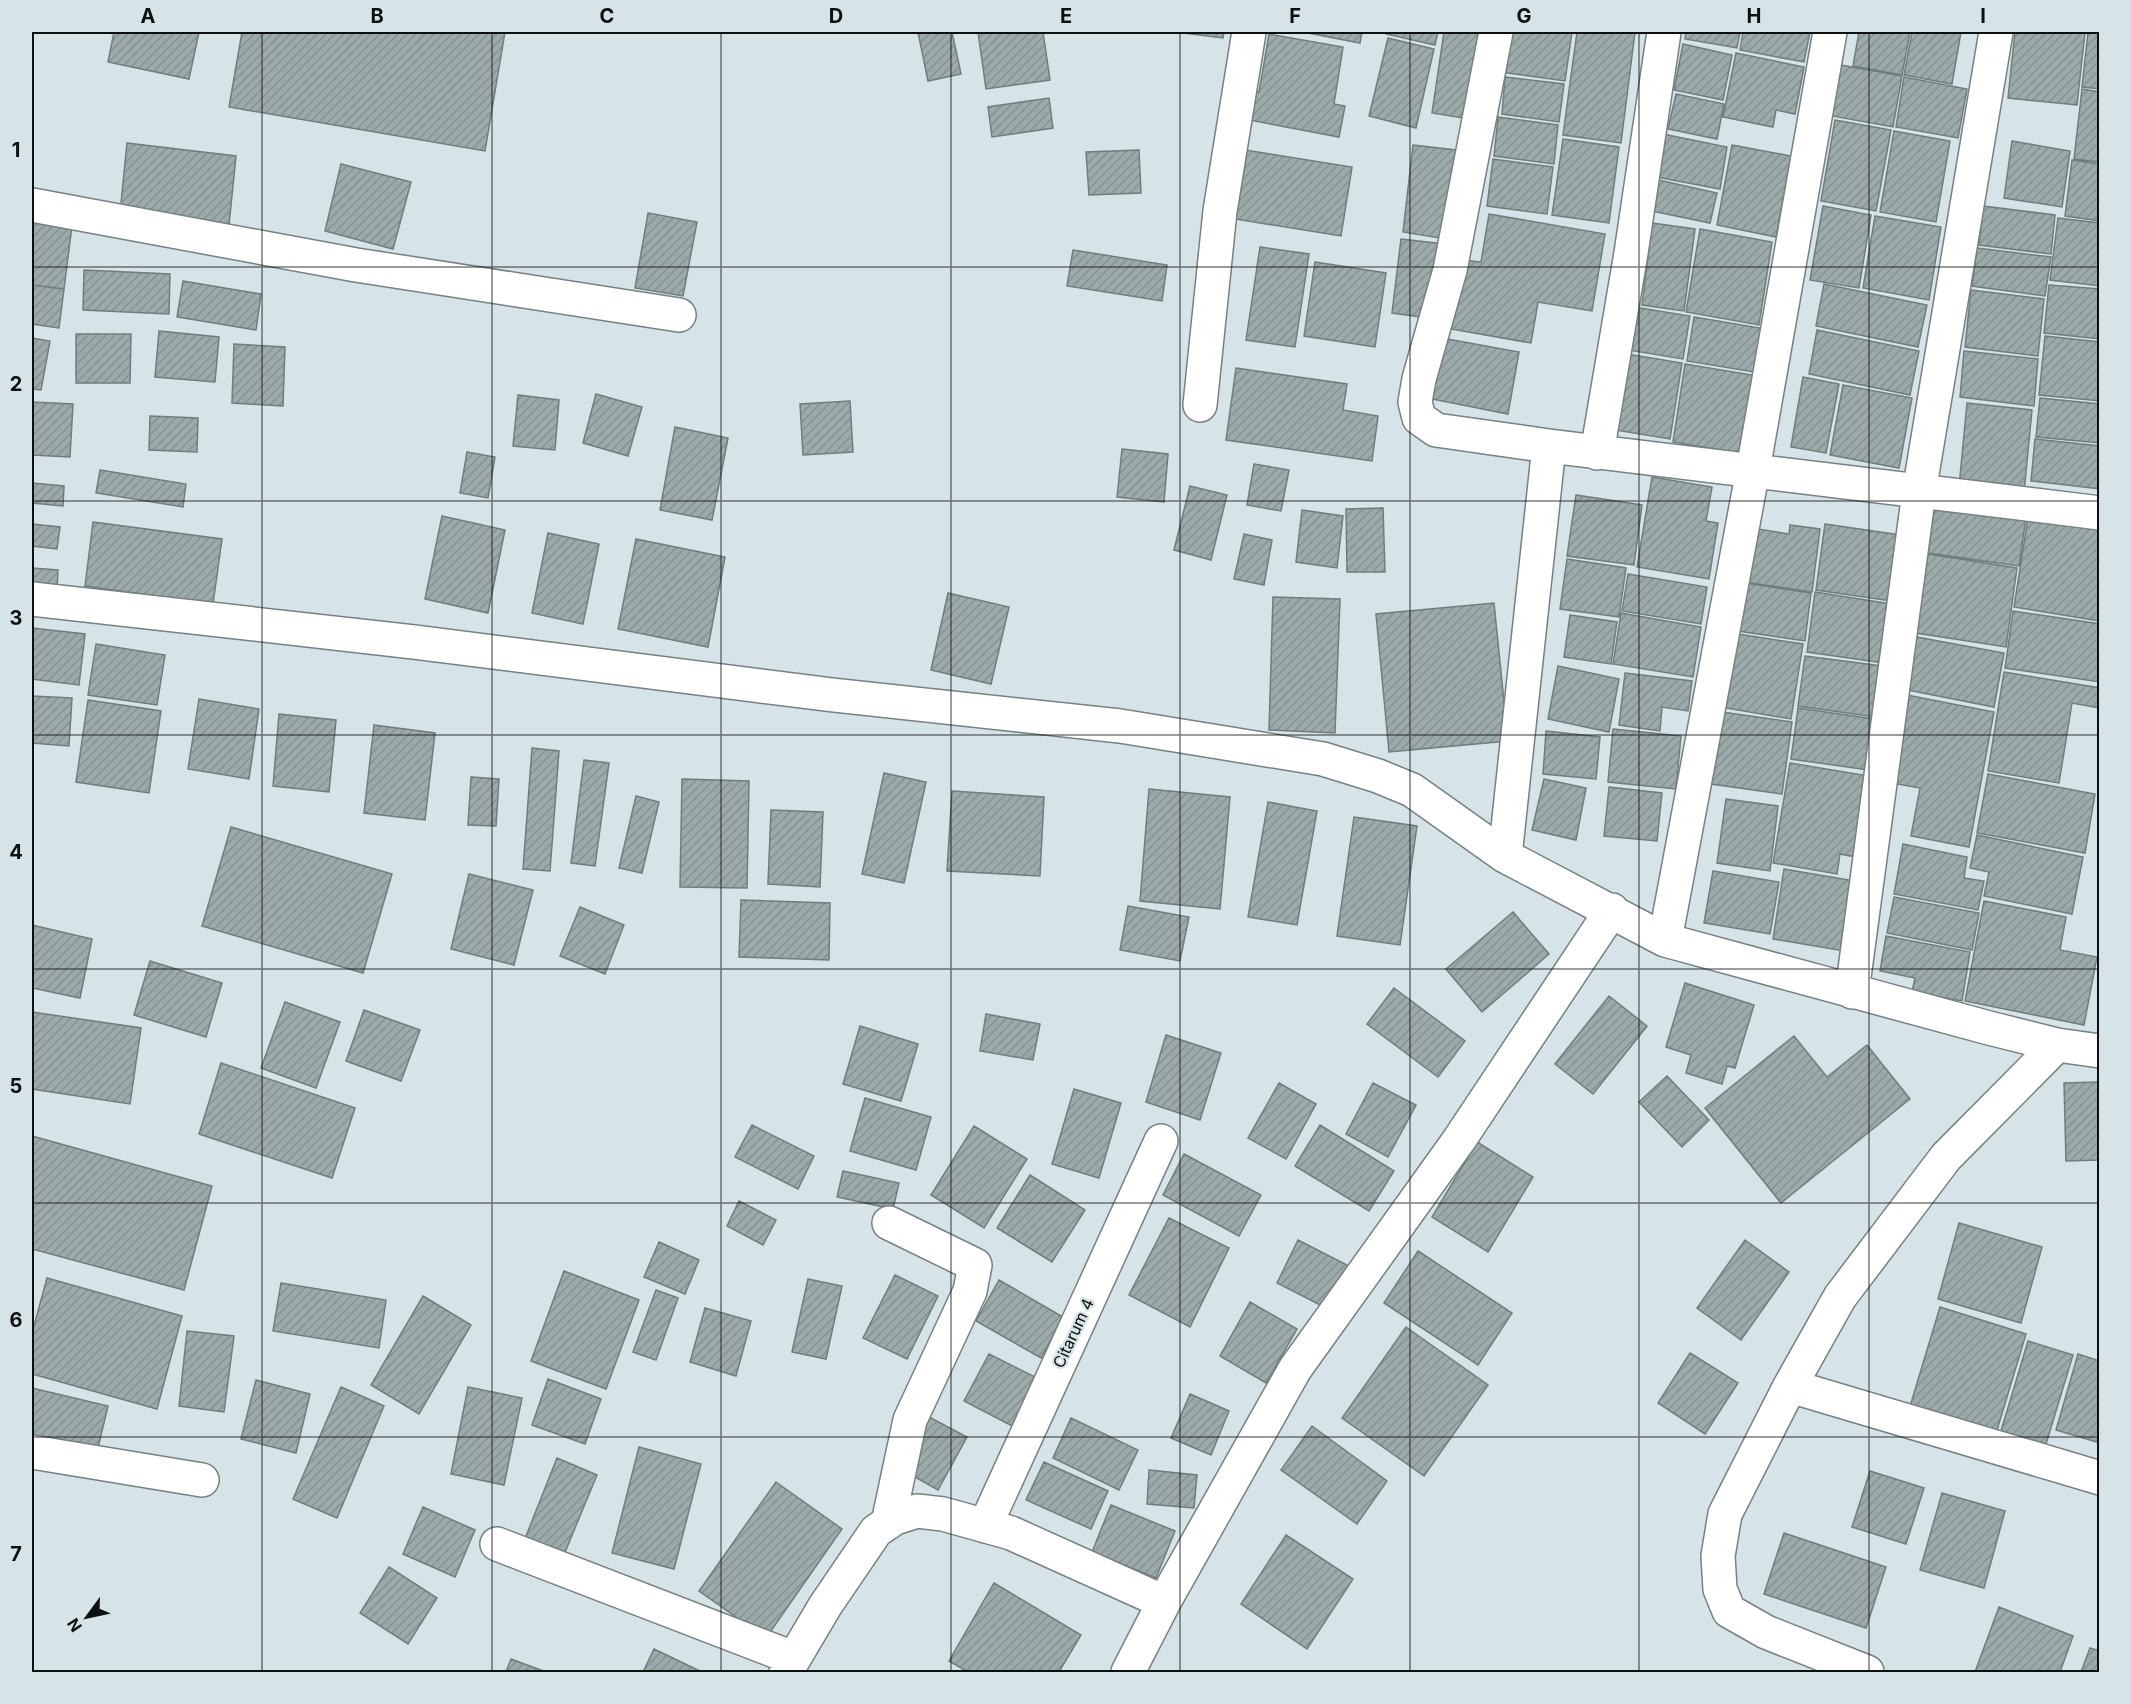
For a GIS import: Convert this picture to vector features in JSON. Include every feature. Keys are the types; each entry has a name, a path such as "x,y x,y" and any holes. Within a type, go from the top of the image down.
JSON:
{"street":[{"path":"1200,405 1220,211 1249,32"},
{"path":"1496,32 1450,270 1415,402 1419,418 1436,430 1597,453 2100,513"},
{"path":"1597,453 1631,253 1664,32"},
{"path":"1665,940 1753,470 1830,32"},
{"path":"1852,992 1919,492 1996,32"},
{"path":"32,205 356,265 679,315"},
{"path":"1505,856 1549,446"},
{"path":"32,599 414,642 821,693 1120,726 1323,759 1378,776 1412,790 1505,856 1612,910 1665,940 1852,992 2057,1045 2100,1051"},
{"path":"1128,1672 1164,1602 1295,1369 1459,1140 1612,910"},
{"path":"1867,1672 1766,1632 1729,1611 1723,1602 1718,1556 1725,1514 1790,1386 1840,1298 1946,1157 2057,1045"},
{"name":"Citarum 4","path":"985,1526 1161,1141"},
{"path":"888,1523 910,1420 970,1291 975,1265 889,1223"},
{"path":"1790,1386 2100,1478"},
{"path":"32,1452 202,1480"},
{"path":"497,1544 789,1665 876,1532 888,1523 917,1511 943,1514 1011,1533 1164,1602"}],"building":[{"path":"114,32 199,32 189,79 108,62"},
{"path":"242,32 505,32 485,151 229,107"},
{"path":"918,32 952,32 961,74 928,81"},
{"path":"978,32 1043,32 1050,80 986,89"},
{"path":"1175,32 1224,32 1223,38"},
{"path":"1303,32 1362,32 1360,43"},
{"path":"1386,32 1438,32 1435,45 1386,34"},
{"path":"1444,32 1482,32 1469,119 1432,113"},
{"path":"1507,32 1572,32 1565,81 1501,72"},
{"path":"1577,32 1635,32 1621,143 1563,135"},
{"path":"1686,32 1740,32 1737,48 1685,39"},
{"path":"1743,32 1810,32 1804,62 1740,50"},
{"path":"1859,32 1910,32 1902,75 1853,66"},
{"path":"1912,32 1961,32 1952,84 1904,75"},
{"path":"2015,32 2085,32 2077,105 2008,98"},
{"path":"2088,32 2100,32 2100,89 2082,87"},
{"path":"1269,34 1343,47 1334,104 1345,106 1339,137 1249,120 1254,91 1259,92"},
{"path":"1388,38 1434,49 1416,128 1369,116"},
{"path":"1683,44 1732,55 1723,100 1674,90"},
{"path":"1736,53 1804,67 1795,114 1776,110 1773,127 1723,117"},
{"path":"1835,64 1902,76 1893,127 1827,115"},
{"path":"1505,77 1564,84 1559,122 1502,114"},
{"path":"1904,77 1967,89 1958,138 1896,127"},
{"path":"2082,89 2100,92 2100,162 2074,159"},
{"path":"1676,94 1724,104 1717,139 1668,129"},
{"path":"1049,98 1053,128 992,137 988,107"},
{"path":"1498,117 1558,125 1554,164 1494,156"},
{"path":"1835,120 1891,130 1876,211 1821,201"},
{"path":"1894,131 1950,141 1936,222 1880,212"},
{"path":"1663,134 1727,147 1720,189 1656,177"},
{"path":"1563,139 1619,147 1609,223 1552,215"},
{"path":"2012,141 2070,151 2062,207 2004,198"},
{"path":"127,143 236,156 229,225 120,213"},
{"path":"1413,145 1456,150 1445,239 1403,232"},
{"path":"1732,145 1791,156 1776,237 1717,225"},
{"path":"1139,150 1141,193 1089,195 1086,152"},
{"path":"1245,150 1352,167 1341,236 1235,219"},
{"path":"1493,159 1553,167 1547,214 1487,206"},
{"path":"2072,160 2100,164 2100,221 2065,216"},
{"path":"341,164 411,182 393,249 325,231"},
{"path":"1654,179 1717,193 1710,223 1647,210"},
{"path":"1823,206 1871,215 1859,288 1810,280"},
{"path":"1983,206 2055,215 2051,254 1979,245"},
{"path":"32,212 73,218 64,289 32,285"},
{"path":"648,213 697,222 683,296 635,288"},
{"path":"1489,214 1605,234 1592,311 1538,302 1531,343 1451,329 1463,260 1481,262"},
{"path":"1875,216 1941,227 1929,300 1863,288"},
{"path":"2058,218 2100,223 2100,286 2050,280"},
{"path":"1652,223 1695,229 1684,311 1642,305"},
{"path":"1700,229 1772,242 1759,325 1686,312"},
{"path":"1401,239 1444,244 1435,319 1392,313"},
{"path":"1260,247 1309,254 1295,347 1246,340"},
{"path":"1977,248 2051,257 2045,296 1972,286"},
{"path":"1073,250 1167,265 1162,301 1067,286"},
{"path":"1315,262 1386,273 1375,347 1304,336"},
{"path":"84,270 170,274 169,314 83,310"},
{"path":"183,281 261,294 256,330 177,317"},
{"path":"1824,284 1927,305 1918,347 1816,326"},
{"path":"32,285 64,289 59,328 32,324"},
{"path":"2049,285 2100,289 2100,339 2044,333"},
{"path":"1971,290 2044,299 2038,356 1965,347"},
{"path":"1628,306 1690,316 1683,359 1622,349"},
{"path":"1694,317 1766,329 1760,373 1687,361"},
{"path":"1817,330 1919,351 1910,395 1809,374"},
{"path":"159,331 219,337 215,382 155,377"},
{"path":"76,334 131,334 130,383 76,383"},
{"path":"2045,336 2100,342 2100,401 2039,395"},
{"path":"32,338 50,341 41,390 32,389"},
{"path":"1442,338 1519,352 1508,414 1432,399"},
{"path":"234,344 285,347 283,406 232,403"},
{"path":"1964,351 2038,359 2034,406 1960,397"},
{"path":"1621,353 1682,363 1670,439 1609,429"},
{"path":"1685,364 1758,376 1746,454 1673,442"},
{"path":"1236,368 1347,384 1343,410 1378,416 1372,461 1226,440"},
{"path":"1803,377 1839,384 1826,453 1791,447"},
{"path":"1843,385 1912,398 1899,468 1830,455"},
{"path":"596,394 642,407 628,456 583,443"},
{"path":"518,395 559,400 555,450 513,446"},
{"path":"2040,398 2100,404 2100,443 2036,437"},
{"path":"850,401 853,452 803,455 800,404"},
{"path":"32,402 73,404 70,457 32,455"},
{"path":"1967,403 2032,410 2024,493 1959,487"},
{"path":"150,416 198,418 197,452 149,450"},
{"path":"675,427 728,438 712,520 660,510"},
{"path":"2035,439 2100,446 2100,489 2031,481"},
{"path":"1122,449 1168,454 1164,502 1117,497"},
{"path":"467,452 495,457 488,498 460,493"},
{"path":"1254,464 1289,470 1281,511 1247,505"},
{"path":"100,470 186,484 183,507 96,493"},
{"path":"1652,477 1712,487 1706,521 1718,523 1709,579 1637,567"},
{"path":"32,483 64,486 63,506 32,503"},
{"path":"1190,486 1227,495 1211,560 1174,550"},
{"path":"1576,495 1642,505 1634,565 1567,556"},
{"path":"1935,504 2026,518 2019,566 1928,553"},
{"path":"1383,508 1385,572 1347,572 1346,509"},
{"path":"1302,510 1343,516 1337,568 1296,562"},
{"path":"442,516 505,530 488,613 425,599"},
{"path":"2028,518 2100,530 2100,621 2014,607"},
{"path":"93,522 222,539 213,604 85,586"},
{"path":"32,524 60,527 57,549 32,546"},
{"path":"1825,524 1900,535 1891,601 1816,590"},
{"path":"1790,525 1820,529 1812,592 1744,582 1752,528 1789,534"},
{"path":"548,533 599,544 583,624 532,613"},
{"path":"1244,534 1272,540 1264,585 1234,579"},
{"path":"636,539 725,557 708,647 618,629"},
{"path":"1928,554 2017,568 2006,647 1916,633"},
{"path":"1567,559 1626,568 1619,617 1560,609"},
{"path":"32,568 58,570 57,591 32,588"},
{"path":"1628,574 1707,587 1701,624 1622,611"},
{"path":"1745,583 1811,593 1805,641 1738,631"},
{"path":"1815,592 1891,604 1883,663 1807,652"},
{"path":"948,593 1009,607 991,684 931,670"},
{"path":"1273,597 1340,599 1335,733 1269,730"},
{"path":"1494,603 1508,741 1389,752 1376,614"},
{"path":"2013,611 2100,624 2100,682 2005,668"},
{"path":"1621,613 1701,627 1693,677 1613,664"},
{"path":"1570,615 1617,622 1611,664 1564,657"},
{"path":"32,628 85,634 79,685 32,679"},
{"path":"1738,634 1803,644 1791,719 1726,708"},
{"path":"1906,635 2004,653 1994,707 1897,688"},
{"path":"96,644 165,655 157,705 88,695"},
{"path":"1805,656 1882,666 1875,717 1798,706"},
{"path":"1558,666 1619,679 1609,732 1548,719"},
{"path":"2004,672 2100,688 2100,708 2072,703 2059,783 1988,771"},
{"path":"1625,673 1692,681 1688,711 1662,707 1660,731 1619,725"},
{"path":"1902,694 1994,712 1969,847 1911,836 1920,788 1886,782"},
{"path":"32,696 72,698 69,746 32,743"},
{"path":"199,699 259,709 249,779 188,769"},
{"path":"88,700 161,711 149,793 76,782"},
{"path":"1798,708 1874,719 1868,770 1791,759"},
{"path":"1722,712 1792,722 1782,794 1711,784"},
{"path":"279,714 336,720 329,792 273,786"},
{"path":"374,725 435,733 425,820 364,813"},
{"path":"1613,729 1681,736 1676,789 1608,782"},
{"path":"1546,731 1600,737 1596,779 1543,774"},
{"path":"532,748 559,751 550,871 523,869"},
{"path":"584,760 609,763 595,866 571,863"},
{"path":"1790,763 1869,776 1856,857 1840,854 1837,874 1773,863"},
{"path":"884,773 926,782 904,883 862,874"},
{"path":"1988,774 2095,794 2085,853 1977,833"},
{"path":"471,777 499,779 496,826 468,825"},
{"path":"682,779 749,781 747,888 680,887"},
{"path":"1544,779 1586,788 1576,840 1532,830"},
{"path":"1609,787 1662,793 1657,841 1604,836"},
{"path":"1149,789 1230,797 1220,909 1140,901"},
{"path":"952,791 1044,797 1040,876 947,871"},
{"path":"636,796 659,802 642,873 619,868"},
{"path":"1726,799 1778,806 1770,871 1717,863"},
{"path":"1268,802 1317,811 1297,925 1248,917"},
{"path":"771,810 823,812 820,887 768,884"},
{"path":"1354,817 1417,826 1400,945 1337,936"},
{"path":"231,827 392,874 363,973 202,926"},
{"path":"1977,835 2083,857 2072,914 1984,896 1989,872 1970,868"},
{"path":"1903,844 1967,857 1964,878 1984,881 1978,910 1894,894"},
{"path":"1784,869 1855,881 1844,951 1773,939"},
{"path":"1713,871 1779,882 1770,934 1704,923"},
{"path":"469,874 533,890 514,965 451,949"},
{"path":"1894,897 1979,913 1972,950 1887,933"},
{"path":"741,900 830,903 829,960 739,957"},
{"path":"1984,901 2066,917 2060,950 2097,957 2084,1025 1965,1001"},
{"path":"1128,906 1189,917 1180,961 1120,950"},
{"path":"580,907 624,925 605,974 560,956"},
{"path":"1513,912 1549,954 1482,1012 1446,969"},
{"path":"32,925 92,939 80,998 32,988"},
{"path":"1886,936 1970,952 1962,1001 1912,992 1915,978 1880,971"},
{"path":"150,961 222,983 206,1037 134,1015"},
{"path":"1685,983 1754,1005 1735,1068 1727,1066 1722,1084 1686,1073 1691,1055 1666,1047"},
{"path":"1394,988 1465,1041 1438,1077 1367,1024"},
{"path":"1609,996 1647,1026 1593,1094 1555,1064"},
{"path":"285,1002 340,1022 316,1088 261,1068"},
{"path":"364,1010 420,1030 401,1081 346,1061"},
{"path":"32,1012 141,1028 130,1104 32,1089"},
{"path":"986,1014 1040,1024 1033,1060 980,1051"},
{"path":"860,1026 918,1044 901,1101 843,1084"},
{"path":"1166,1035 1221,1053 1200,1120 1146,1102"},
{"path":"1794,1036 1827,1077 1867,1045 1910,1099 1781,1203 1705,1108"},
{"path":"221,1063 355,1108 332,1178 199,1134"},
{"path":"1667,1076 1709,1120 1682,1147 1639,1102"},
{"path":"2100,1082 2100,1160 2066,1161 2064,1083"},
{"path":"1279,1083 1316,1104 1286,1159 1248,1138"},
{"path":"1373,1083 1416,1105 1388,1157 1346,1134"},
{"path":"1074,1089 1121,1103 1099,1178 1052,1164"},
{"path":"865,1098 931,1117 916,1170 850,1151"},
{"path":"752,1125 814,1156 798,1189 735,1157"},
{"path":"1320,1125 1394,1171 1369,1211 1295,1166"},
{"path":"974,1126 1027,1159 984,1228 931,1195"},
{"path":"32,1136 212,1186 184,1290 32,1249"},
{"path":"1477,1142 1533,1177 1488,1252 1432,1217"},
{"path":"1184,1154 1261,1195 1239,1236 1163,1195"},
{"path":"843,1171 899,1183 893,1209 837,1197"},
{"path":"1030,1175 1085,1210 1052,1262 997,1228"},
{"path":"739,1201 776,1220 763,1245 727,1226"},
{"path":"1169,1218 1229,1248 1190,1327 1129,1295"},
{"path":"1959,1223 2042,1247 2021,1323 1938,1299"},
{"path":"1298,1240 1349,1266 1328,1309 1277,1283"},
{"path":"1745,1240 1789,1272 1741,1340 1697,1308"},
{"path":"659,1242 699,1260 685,1294 644,1277"},
{"path":"1418,1251 1512,1313 1478,1365 1384,1303"},
{"path":"564,1271 639,1300 606,1389 531,1361"},
{"path":"895,1275 938,1296 907,1359 863,1338"},
{"path":"47,1278 182,1316 157,1409 32,1374 32,1333"},
{"path":"808,1279 842,1286 826,1359 792,1352"},
{"path":"999,1280 1063,1317 1041,1358 976,1321"},
{"path":"281,1283 386,1300 379,1348 273,1331"},
{"path":"656,1290 678,1298 656,1360 633,1352"},
{"path":"423,1296 471,1325 419,1414 371,1385"},
{"path":"1250,1302 1297,1329 1266,1383 1220,1356"},
{"path":"1940,1307 2026,1334 1994,1440 1908,1413"},
{"path":"705,1308 751,1321 736,1376 690,1362"},
{"path":"1406,1327 1488,1385 1424,1476 1342,1418"},
{"path":"187,1331 234,1336 224,1412 179,1406"},
{"path":"2028,1341 2073,1355 2046,1444 2001,1431"},
{"path":"1690,1353 1738,1383 1705,1434 1658,1403"},
{"path":"989,1354 1039,1379 1014,1427 964,1401"},
{"path":"2078,1354 2100,1361 2100,1443 2056,1430"},
{"path":"548,1379 601,1399 585,1444 532,1425"},
{"path":"256,1380 310,1394 296,1453 241,1439"},
{"path":"341,1387 384,1406 337,1518 293,1499"},
{"path":"468,1387 522,1398 504,1485 451,1474"},
{"path":"32,1388 108,1406 97,1452 32,1436"},
{"path":"1190,1394 1229,1411 1211,1455 1171,1438"},
{"path":"929,1417 967,1437 938,1490 901,1469"},
{"path":"1071,1418 1138,1450 1119,1490 1053,1458"},
{"path":"1312,1426 1387,1481 1357,1524 1281,1470"},
{"path":"639,1447 701,1464 674,1569 612,1553"},
{"path":"557,1458 597,1475 563,1557 524,1541"},
{"path":"1044,1462 1108,1491 1091,1529 1026,1500"},
{"path":"1149,1470 1197,1475 1194,1508 1147,1504"},
{"path":"1870,1471 1924,1488 1906,1544 1852,1527"},
{"path":"776,1482 842,1529 766,1638 699,1591"},
{"path":"1942,1493 2005,1511 1984,1588 1920,1570"},
{"path":"1111,1505 1175,1531 1156,1578 1092,1552"},
{"path":"423,1507 475,1530 455,1577 403,1554"},
{"path":"1784,1533 1886,1567 1866,1628 1764,1594"},
{"path":"1286,1535 1353,1579 1307,1649 1241,1604"},
{"path":"389,1567 437,1598 408,1644 360,1613"},
{"path":"994,1583 1081,1635 1059,1672 968,1672 949,1661"},
{"path":"1999,1607 2073,1636 2060,1672 1975,1672"},
{"path":"2090,1648 2100,1651 2100,1672 2081,1672"},
{"path":"654,1649 702,1672 643,1672"},
{"path":"511,1659 546,1672 506,1672"}]}
